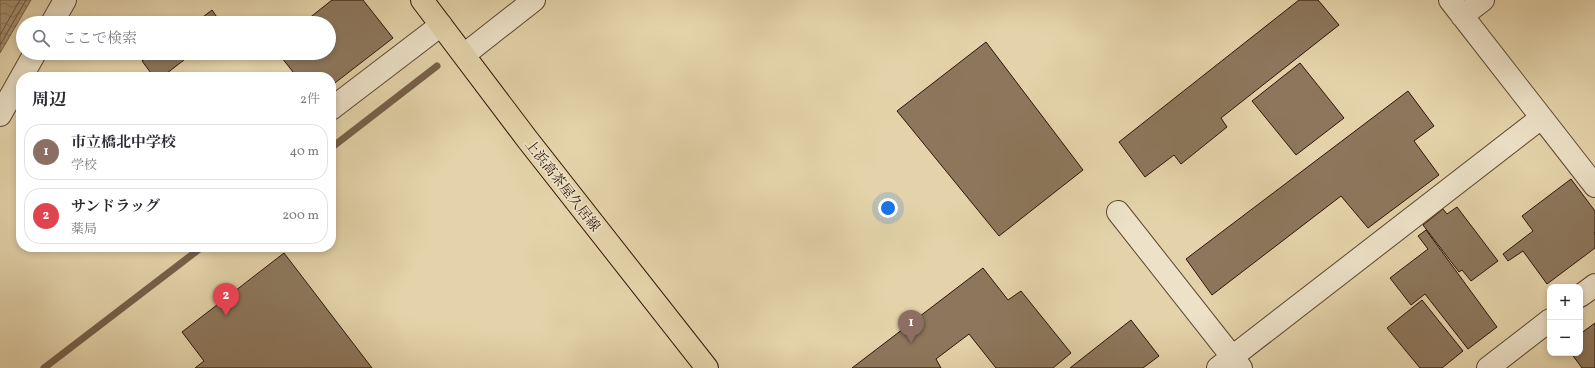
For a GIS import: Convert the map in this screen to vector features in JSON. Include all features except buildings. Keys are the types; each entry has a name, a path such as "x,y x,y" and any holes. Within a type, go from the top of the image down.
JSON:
{"main road":[{"name":"上浜高茶屋久居線","path":"422,0 527,140 706,368"}],"street":[{"path":"56,16 65,0"},
{"path":"464,55 534,0"},
{"path":"1483,0 1456,8 1595,186"},
{"path":"336,105 441,26"},
{"path":"24,72 31,60"},
{"path":"0,115 16,87"},
{"path":"1118,212 1231,364 1541,118"},
{"path":"1583,294 1595,285"},
{"path":"1488,368 1547,322"}],"water":[{"path":"0,0 31,0 22,16 16,16 16,26 0,53"}],"waterway":[{"path":"336,144 437,66"},
{"path":"44,368 195,252"}],"place":[{"name":"サンドラッグ","path":"226,316"},
{"name":"市立橋北中学校","path":"911,343"}]}
